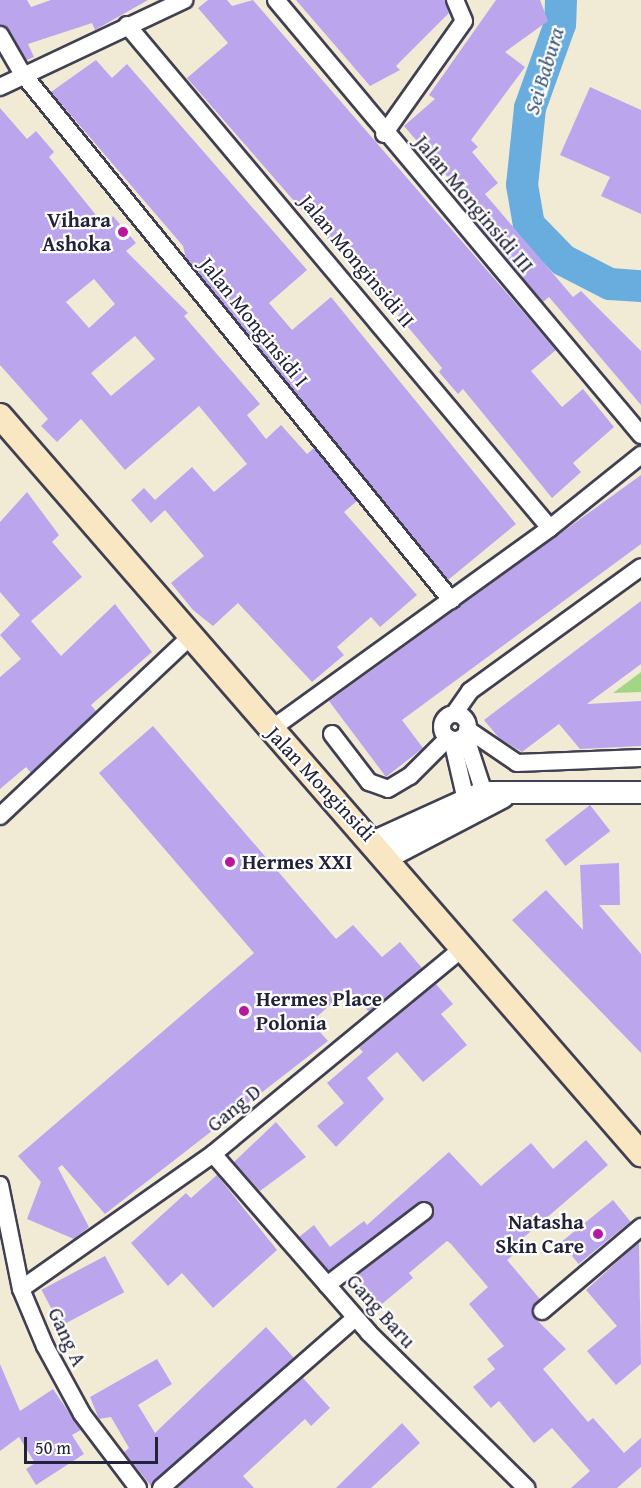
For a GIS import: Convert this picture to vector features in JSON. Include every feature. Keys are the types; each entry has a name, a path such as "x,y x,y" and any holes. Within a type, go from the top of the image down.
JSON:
{"main road":[{"name":"Jalan Monginsidi","path":"0,416 270,730 381,849 641,1154"}],"street":[{"path":"0,87 22,73 184,0"},
{"name":"Jalan Monginsidi III","path":"276,0 384,134 641,435"},
{"path":"384,134 466,16 455,0"},
{"name":"Jalan Monginsidi II","path":"127,25 550,528"},
{"name":"Jalan Monginsidi I","path":"0,35 22,73 451,600"},
{"path":"270,730 550,528 641,455"},
{"path":"641,567 470,691 454,714 442,725 510,762 641,758"},
{"path":"0,816 190,637"},
{"path":"332,734 363,776 388,789 410,776 458,735"},
{"path":"458,735 476,802"},
{"path":"381,849 476,802 510,793 641,792"},
{"name":"Gang D","path":"21,1289 213,1154 464,947"},
{"name":"Gang Baru","path":"213,1154 355,1318 526,1488"},
{"name":"Gang A","path":"0,1185 21,1289 63,1383 138,1488"},
{"path":"327,1285 424,1211"},
{"path":"542,1311 641,1227"},
{"path":"161,1488 355,1318"}],"green space":[{"path":"641,672 641,692 613,693"}],"building":[{"path":"0,0 27,0 31,7 51,0 148,0 95,30 92,23 28,44 34,57 27,60 0,25"},
{"path":"208,0 227,0 232,6 253,0 556,350 531,371 562,407 583,389 614,427 573,463 581,472 552,498 463,389 458,394 439,372 442,368 398,315 402,312 375,282 369,287 187,78 228,43 198,8"},
{"path":"296,0 445,0 449,13 396,66 400,70 370,86"},
{"path":"496,0 540,0 548,21 505,52 525,67 471,140 478,147 472,152 498,183 485,194 573,297 581,291 641,351 641,405 549,297 543,302 477,223 483,218 404,126 435,99 429,95"},
{"path":"96,60 112,78 127,64 307,270 269,303 292,330 331,297 516,524 448,580 186,258 183,246 51,92"},
{"path":"590,87 641,110 641,214 601,196 610,177 560,155"},
{"path":"0,108 27,139 36,131 54,152 49,157 100,220 107,225 113,216 136,243 126,251 188,313 184,316 260,404 247,415 266,439 281,425 307,454 314,448 357,501 344,512 417,595 380,627 371,617 337,647 344,655 312,682 238,603 213,626 193,610 171,583 204,556 165,510 151,523 131,500 144,488 155,500 192,467 214,492 247,464 199,406 125,470 81,419 57,442 41,426 48,419 0,365","holes":["94,279 115,304 89,328 66,302","135,336 155,359 111,396 91,373"]},
{"path":"641,475 641,544 402,720 423,748 386,777 329,701"},
{"path":"27,492 59,535 52,542 82,577 31,621 61,656 115,604 152,652 91,705 96,711 31,773 26,767 0,789 0,677 21,659 0,635 20,615 0,592 0,522"},
{"path":"641,601 641,664 587,704 641,701 641,746 580,749 559,724 522,752 499,738 484,720"},
{"name":"Hermes Place Polonia","path":"153,726 336,939 353,925 382,957 400,942 422,968 369,1012 348,989 311,1022 328,1041 105,1214 62,1165 58,1168 89,1227 74,1239 27,1219 41,1182 18,1156 254,953 99,773"},
{"path":"590,805 610,831 565,866 545,840"},
{"path":"619,863 620,905 599,905 641,954 641,1053 512,920 546,890 583,930 580,865"},
{"path":"436,984 453,1004 441,1014 467,1045 423,1082 397,1052 367,1078 384,1099 336,1147 317,1126 344,1103 327,1083 363,1052 359,1048"},
{"path":"276,1122 306,1157 260,1191 234,1162"},
{"path":"586,1140 608,1165 523,1238 527,1243 507,1260 540,1299 532,1308 534,1317 566,1349 543,1369 588,1422 593,1418 624,1453 641,1438 641,1467 617,1488 571,1488 590,1471 552,1428 534,1443 499,1401 491,1408 473,1387 495,1369 487,1359 504,1346 469,1304 488,1287 451,1244 447,1241 409,1273 413,1278 376,1309 351,1280 430,1219 432,1204 418,1203 329,1271 299,1237 314,1225 330,1247 364,1221 367,1225 449,1152 481,1186 531,1143 553,1169"},
{"path":"217,1175 277,1250 213,1308 182,1273 168,1286 131,1243 186,1193 191,1198"},
{"name":"Natasha Skin Care","path":"613,1200 631,1222 579,1264 561,1242"},
{"path":"639,1242 641,1364 616,1385 587,1351 617,1326 586,1290"},
{"path":"105,1256 124,1292 61,1326 41,1290"},
{"path":"266,1327 294,1358 151,1486 124,1452 129,1448 111,1417 99,1419 90,1397 157,1359 172,1384 138,1405 155,1433"},
{"path":"0,1364 20,1411 53,1389 81,1430 72,1435 84,1454 36,1485 26,1469 35,1463 19,1437 0,1451"},
{"path":"303,1378 330,1408 311,1426 305,1419 243,1476 254,1488 177,1488"},
{"path":"402,1423 420,1443 371,1488 336,1488"}],"waterway":[{"name":"Sei Babura","path":"561,0 560,24 530,108 522,185 529,225 563,260 610,284 641,286"}],"place":[{"name":"Vihara Ashoka","path":"123,232"},
{"name":"Hermes XXI","path":"230,862"},
{"name":"Hermes Place Polonia","path":"244,1011"},
{"name":"Natasha Skin Care","path":"598,1234"}]}
